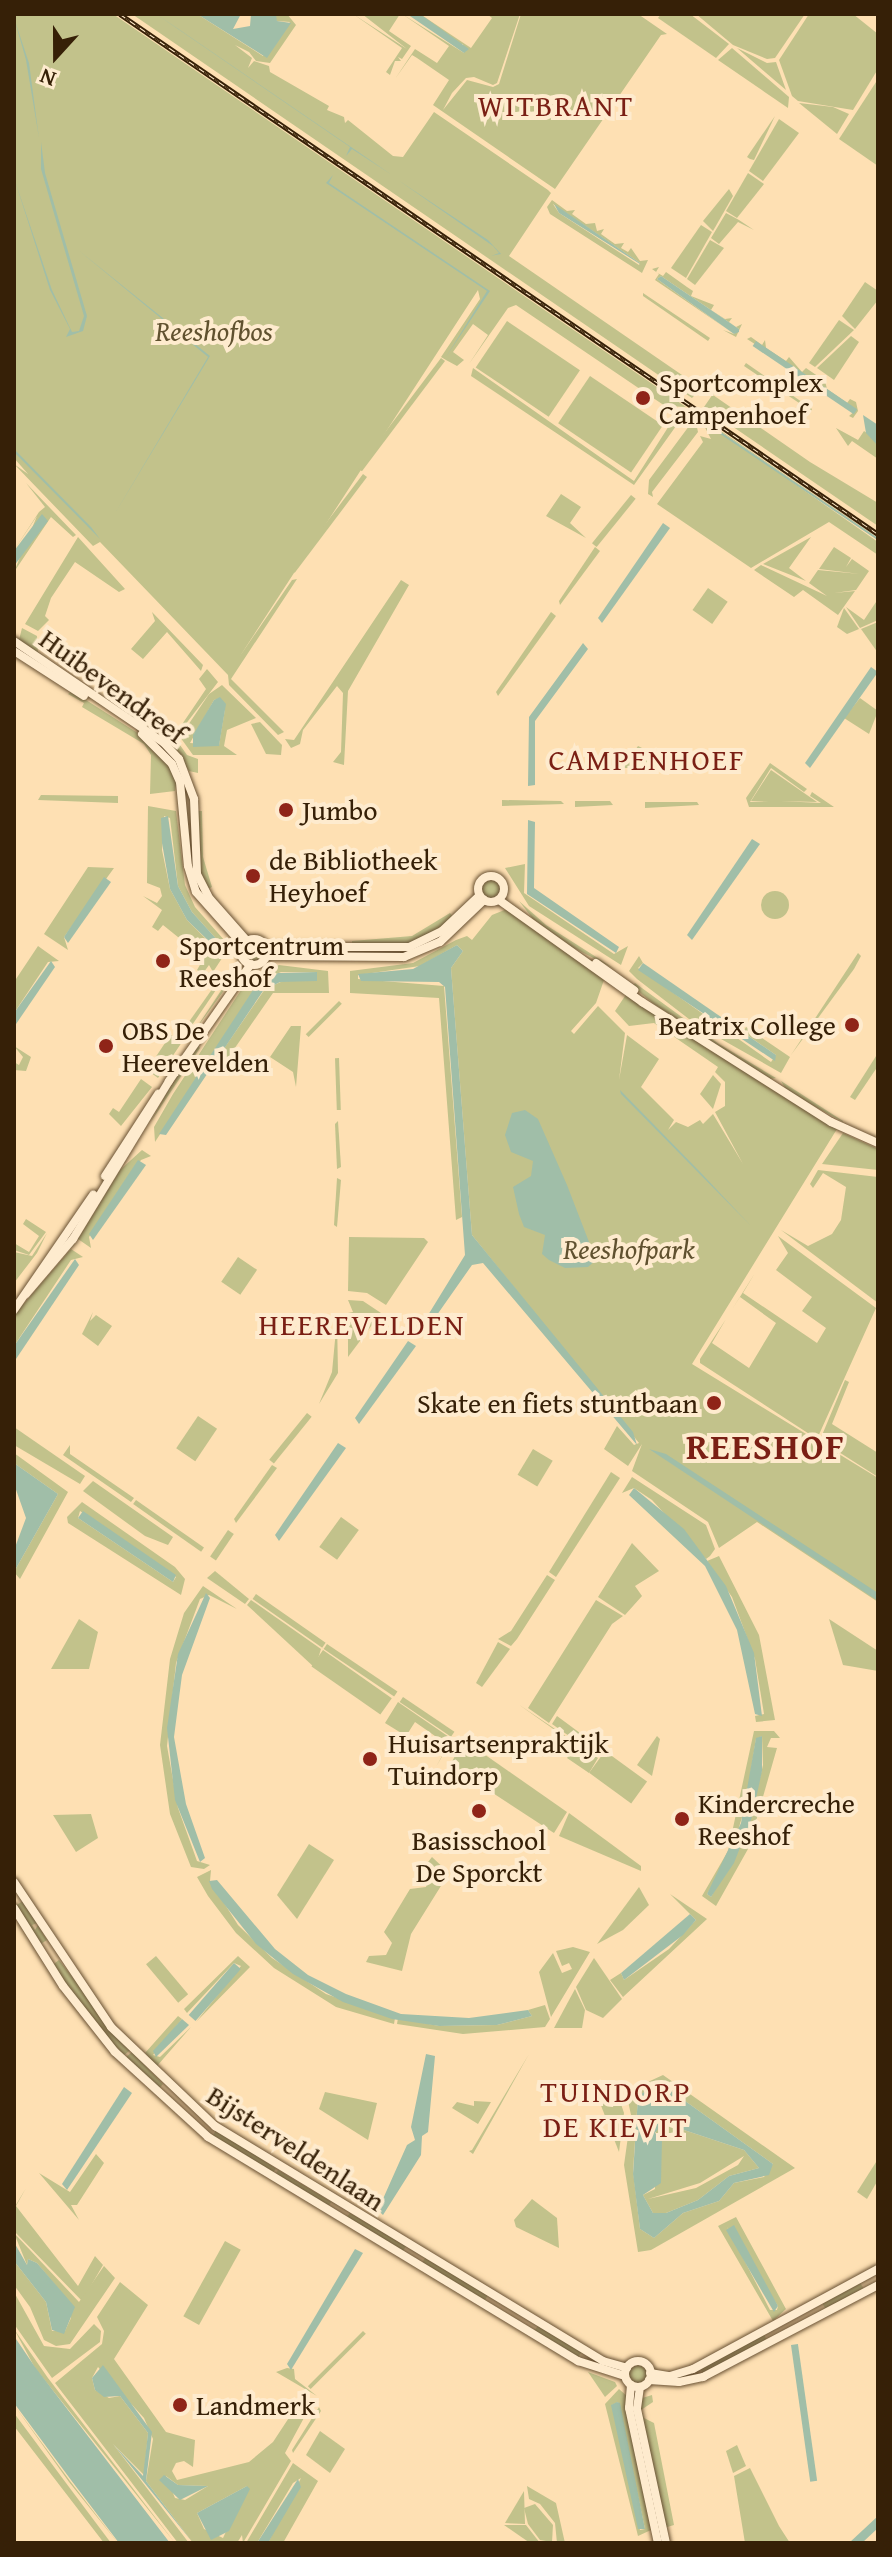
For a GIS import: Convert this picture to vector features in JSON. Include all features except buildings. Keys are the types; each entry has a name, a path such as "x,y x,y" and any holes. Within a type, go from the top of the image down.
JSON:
{"street":[{"name":"Huibevendreef","path":"14,641 164,743 179,759 194,799 197,874 210,899 245,943"},
{"name":"Huibevendreef","path":"14,651 129,724 172,764 184,799 193,884 245,943"},
{"path":"482,898 480,881 492,875 503,882 501,897"},
{"path":"14,1310 131,1130 169,1081 248,962 266,952 389,959 416,954 440,942 482,898 501,897 579,955 616,976 649,1005 824,1116 878,1143"},
{"path":"248,962 245,943 259,940 266,952"},
{"name":"Bijsterveldenlaan","path":"14,1882 111,2027 206,2119 340,2206 626,2372"},
{"name":"Bijsterveldenlaan","path":"14,1908 63,1986 115,2052 208,2137 578,2361 626,2372"},
{"path":"658,2543 629,2408 635,2386 650,2376 670,2376 693,2369 878,2269"},
{"path":"666,2543 637,2409 635,2386 626,2372 640,2362 650,2376 679,2382 703,2377 878,2285"}],"green space":[{"name":"Reeshofbos","path":"14,14 113,14 686,407 665,406 516,305 508,308 469,364 488,335 473,324 453,352 464,360 457,366 446,360 441,357 480,299 478,290 240,656 292,580 297,579 231,679 284,732 278,735 229,685 228,675 100,542 93,546 14,464 28,474 14,458"},
{"path":"132,14 197,14 263,56 290,22 277,21 272,14 287,14 296,25 270,63 256,61 249,52 235,45 252,58 248,68 254,61 269,66 270,72 329,106 327,110 344,117 345,123 348,120 393,156 403,157 434,112 548,190 551,193 509,256 698,386 704,385 692,398"},
{"path":"353,14 407,49 362,14 400,14 389,31 411,46 402,59 398,57 401,61 395,61 390,75 386,72 402,48"},
{"path":"402,14 464,53 463,44 448,38 420,14 471,48 492,18 487,14 520,14 497,83 493,85 474,77 466,78 452,93 443,110 467,80 493,87 499,84 521,14 638,14 667,34 661,35 555,189 433,105 449,80 417,58 412,55 395,79 415,49 437,63 449,46"},
{"path":"661,14 690,14 729,44 716,58 658,18"},
{"path":"696,14 805,14 775,58 767,59 733,45"},
{"path":"809,14 853,14 878,34 878,69 853,110 798,101 792,96 779,60"},
{"path":"732,48 789,97 788,108 718,60"},
{"path":"737,48 767,63 776,62 786,90"},
{"path":"878,79 878,166 839,139"},
{"path":"799,103 833,107 849,114 837,134"},
{"path":"775,116 754,160 750,159 747,157"},
{"path":"779,119 799,133 763,181 749,171"},
{"path":"748,173 764,184 737,218 726,211"},
{"path":"729,189 733,196 713,231 703,221"},
{"path":"552,200 567,211 575,210 572,214 586,224 595,223 597,231 604,229 601,234 615,244 624,243 621,248 628,252 631,248 640,261 648,260 642,273 550,214 547,207","holes":["553,204 640,263 559,213"]},
{"path":"726,213 754,230 738,222 719,244 711,238"},
{"path":"701,225 712,232 686,278 671,268"},
{"path":"710,240 724,248 695,285 687,279"},
{"path":"666,272 693,291 691,296 714,305 711,310 661,276 657,279 724,327 655,280 659,274 663,276"},
{"path":"865,282 878,291 878,300 855,329 842,316"},
{"path":"643,293 710,338 708,341 643,296"},
{"path":"839,320 854,330 815,367 809,363"},
{"path":"507,321 580,370 549,417 476,367"},
{"path":"851,336 859,342 834,380 817,368"},
{"path":"751,337 762,345 765,340 766,348 786,361 789,357 802,372 806,368 825,381 827,389 847,403 850,399 856,402 858,411 853,418 849,416 856,410 747,339"},
{"path":"441,358 445,361 362,471 358,468"},
{"path":"746,363 812,409 811,411 744,366"},
{"path":"473,368 634,481 679,410 686,412 634,485 471,376"},
{"path":"590,376 663,425 631,472 558,423"},
{"path":"715,391 713,395 810,462 878,503 878,526 704,407"},
{"path":"699,416 878,538 709,424 878,542 878,555 829,522 751,568 657,504 703,442 700,436 711,439"},
{"path":"695,418 698,432 652,492 653,497 648,494 649,480"},
{"path":"836,428 858,440 864,431 878,441 878,459 852,441 848,446"},
{"path":"363,474 367,477 295,573 291,570"},
{"path":"26,483 76,535 73,537 51,517 14,572 37,516 14,550 39,512 45,507"},
{"path":"561,494 581,507 570,523 586,538 546,516"},
{"path":"631,495 636,499 597,547 592,543"},
{"path":"78,537 125,589 119,592 75,562 51,598 45,616 49,620 38,631 25,624"},
{"path":"811,537 789,568 806,581 763,564"},
{"path":"595,547 600,551 560,605 559,601"},
{"path":"834,547 851,558 846,567 852,559 869,571 856,590 834,593 855,591 838,615 803,590 794,597 754,570 761,565 827,596 809,583 818,570 860,574 819,569"},
{"path":"401,580 409,585 348,691 344,765 333,762 341,752 343,693 337,686 303,730 300,744 291,748 285,739 294,740"},
{"path":"708,588 728,602 712,624 693,610"},
{"path":"878,599 878,620 860,628 846,607 864,620"},
{"path":"844,608 859,629 847,634 837,627"},
{"path":"152,612 203,665 201,671 167,632 143,659 131,649 155,621"},
{"path":"551,612 556,616 498,696 496,692"},
{"path":"878,622 878,653 861,629"},
{"path":"22,628 37,636 38,652 62,670 19,640"},
{"path":"207,669 218,682 175,738 187,755 198,759 198,773 189,771 170,742 206,689 199,679"},
{"path":"222,685 256,718 227,730 224,746 237,755 193,755 180,737 209,694","holes":["220,698 225,709 219,745 190,743 214,700"]},
{"path":"72,691 147,739 177,779 175,791 150,794 151,755 144,744 82,707 84,703 68,694"},
{"path":"860,698 878,711 869,734 844,718"},
{"path":"260,722 282,745 281,755 266,754 251,724"},
{"path":"638,746 660,757 660,768 623,768"},
{"path":"770,763 807,789 804,792 771,768 750,802 769,801 751,801 771,770 817,802 780,801 821,803 810,796 812,792 834,807 749,807 746,798"},
{"path":"41,795 118,796 118,803 38,800"},
{"path":"502,800 561,801 564,804 502,806"},
{"path":"575,801 610,801 613,805 575,807"},
{"path":"645,802 697,802 699,805 645,808"},
{"path":"148,806 176,811 185,885 195,907 225,941 228,949 213,972 209,965 204,972 212,973 209,978 197,970 204,958 163,925 158,931 152,927 162,910 143,896 157,903 162,896 160,888 147,883","holes":["164,816 170,818 178,886 192,912 220,943 216,949 187,920 170,889 162,850"]},
{"path":"196,811 202,811 203,857 212,887 206,890 199,875"},
{"path":"525,864 524,893 614,954 628,946 621,965 529,906 505,868"},
{"path":"88,867 114,868 64,937 68,950 44,934"},
{"path":"487,880 495,880 500,889 498,896 487,898 482,893 482,885"},
{"path":"775,891 785,895 789,905 785,915 775,919 765,915 761,905 765,895"},
{"path":"519,901 546,925 615,969 572,947 533,919"},
{"name":"Reeshofpark","path":"507,909 604,980 596,1003 571,1031 574,1034 598,1006 625,1033 619,1080 627,1035 659,1059 641,1087 674,1120 668,1130 676,1122 688,1127 700,1120 703,1124 713,1114 743,1164 715,1112 725,1106 725,1082 715,1072 718,1067 654,1023 629,1026 615,1011 627,993 837,1129 692,1364 878,1478 878,1602 757,1522 719,1548 708,1522 632,1471 642,1444 628,1466 604,1449 617,1426 634,1445 639,1443 472,1235 451,968 463,951 457,945 420,966 358,975 358,979 444,986 462,1217 456,1220 439,998 350,993 350,971 413,963 456,940 467,936 472,940 492,915"},
{"path":"450,913 454,918 444,927 410,945 352,947 352,941 412,936"},
{"path":"250,943 258,943 263,952 261,959 250,961 245,956 245,948"},
{"path":"38,946 59,961 48,962 14,1013 14,982"},
{"path":"858,953 861,956 854,969 791,1055"},
{"path":"639,956 643,963 638,968 771,1062 776,1055 743,1032 746,1027 790,1057 781,1073 698,1026 637,979 629,971"},
{"path":"279,965 328,971 329,993 273,993 221,1068 214,1063 265,989 283,981 317,981 317,972 281,972 259,982 155,1142 154,1127 243,987 254,975"},
{"path":"235,966 228,985 193,1033 226,983"},
{"path":"635,983 719,1044 776,1078 770,1079 654,1004 632,986"},
{"path":"215,985 218,987 188,1031 186,1026"},
{"path":"339,1001 342,1004 309,1037 306,1034"},
{"path":"146,1019 182,1042 158,1078 147,1070 169,1037"},
{"path":"291,1026 301,1026 296,1087 293,1072 270,1057"},
{"path":"197,1045 200,1048 150,1123 171,1085"},
{"path":"14,1046 31,1057 26,1071 14,1070 14,1062 19,1065 23,1057"},
{"path":"878,1053 878,1066 855,1100 850,1097"},
{"path":"335,1058 339,1058 341,1110 337,1110"},
{"path":"713,1075 721,1084 713,1109 700,1094"},
{"path":"141,1079 152,1087 121,1126 109,1114 113,1108 119,1112"},
{"path":"781,1081 843,1121 843,1122 787,1091"},
{"path":"338,1121 341,1167 337,1169 335,1124"},
{"path":"843,1133 878,1149 878,1170 822,1164"},
{"path":"142,1150 151,1156 141,1160 89,1237 91,1248 78,1239 120,1170"},
{"path":"818,1170 878,1177 878,1303 781,1230 808,1246 832,1234 841,1220 846,1187 823,1173 813,1188 810,1184"},
{"path":"337,1178 341,1180 337,1227 334,1225"},
{"path":"26,1219 46,1232 29,1255 14,1250 14,1243 29,1252 39,1236 23,1224"},
{"path":"47,1233 37,1253 14,1283 14,1252 32,1256"},
{"path":"778,1236 876,1308 817,1439 700,1363 726,1319 712,1343 749,1368 776,1323 740,1297 731,1311 755,1273 743,1293 817,1343 826,1328 802,1311 812,1297 776,1270 788,1253"},
{"path":"349,1237 424,1238 428,1242 386,1305 367,1293 348,1291"},
{"path":"71,1249 83,1257 71,1260 14,1346 14,1315"},
{"path":"238,1257 257,1270 240,1295 221,1282"},
{"path":"348,1300 363,1301 381,1313 348,1357 348,1313 353,1312"},
{"path":"93,1312 90,1321 96,1315 112,1326 98,1346 82,1334"},
{"path":"337,1319 338,1373 319,1404 332,1372"},
{"path":"845,1380 849,1382 832,1424 878,1453 878,1477 820,1440"},
{"path":"307,1413 312,1417 274,1463 269,1460"},
{"path":"198,1416 217,1429 195,1461 176,1448"},
{"path":"14,1427 85,1476 80,1484 14,1445"},
{"path":"70,1445 70,1454 134,1498 131,1502 63,1455"},
{"path":"533,1449 553,1461 537,1487 518,1475"},
{"path":"14,1453 68,1492 20,1579 14,1572 58,1494 14,1463"},
{"path":"272,1465 277,1468 236,1523 234,1519"},
{"path":"611,1472 620,1478 556,1577 549,1572"},
{"path":"632,1477 706,1525 715,1549 710,1556 706,1559 652,1500 634,1488 622,1493"},
{"path":"93,1481 173,1537 168,1545 145,1536 83,1491"},
{"path":"136,1500 204,1548 201,1552 133,1504"},
{"path":"82,1502 175,1567 185,1579 181,1595 68,1523 67,1517","holes":["80,1511 176,1577 173,1582 78,1518"]},
{"path":"341,1517 359,1530 337,1560 319,1547"},
{"path":"228,1530 234,1534 216,1560 210,1557"},
{"path":"632,1543 659,1571 635,1586 642,1596 625,1615 598,1597"},
{"path":"719,1556 759,1635 775,1720 756,1722 755,1716 764,1714 755,1659 732,1597 707,1561"},
{"path":"215,1571 249,1599 245,1604 207,1578"},
{"path":"547,1575 555,1580 517,1639 511,1646 498,1639 511,1631"},
{"path":"203,1586 237,1609 209,1595 200,1599 176,1663 167,1746 178,1808 197,1861 210,1865 204,1869 191,1867 170,1814 160,1745 170,1659 184,1613"},
{"path":"256,1594 326,1643 322,1648 253,1599"},
{"path":"251,1600 321,1649 315,1668 247,1605"},
{"path":"596,1600 623,1616 612,1624 549,1723 528,1708"},
{"path":"79,1619 98,1632 89,1669 51,1669"},
{"path":"829,1619 878,1651 878,1671 843,1665"},
{"path":"498,1642 510,1649 482,1687 476,1683"},
{"path":"327,1644 397,1692 394,1697 324,1649"},
{"path":"323,1650 392,1698 380,1715 312,1666"},
{"path":"403,1697 454,1732 451,1737 400,1702"},
{"path":"398,1702 449,1737 451,1741 436,1767 443,1754 432,1741 435,1736 415,1722 406,1736 385,1723"},
{"path":"518,1704 598,1758 589,1773 567,1758 576,1745"},
{"path":"557,1716 603,1750 599,1757 552,1724"},
{"path":"754,1731 774,1731 780,1738 771,1738 767,1747 777,1748 748,1849 716,1906 702,1896 728,1851","holes":["762,1736 763,1765 747,1832 711,1897 707,1894 732,1851 745,1807 756,1739"]},
{"path":"657,1736 660,1739 652,1776 637,1765"},
{"path":"464,1740 567,1812 554,1833 450,1765"},
{"path":"605,1751 647,1782 631,1803 589,1773"},
{"path":"569,1813 641,1866 641,1871 559,1836"},
{"path":"91,1814 98,1838 76,1852 53,1815"},
{"path":"309,1844 334,1860 297,1919 277,1895"},
{"path":"432,1857 449,1873 411,1934 402,1971 366,1962 369,1956 386,1955 392,1943 384,1932 410,1889 426,1887 429,1876 424,1867"},
{"path":"211,1870 210,1881 238,1925 272,1958 326,1994 395,2018 394,2024 336,2007 274,1968 236,1933 208,1896 197,1877"},
{"path":"639,1887 649,1905 623,1930 597,1944"},
{"path":"670,1894 707,1919 623,1997 610,1980 621,1973 624,1980 669,1949 696,1920"},
{"path":"23,1901 37,1923 32,1925 35,1930 38,1925 47,1940 39,1945 15,1906"},
{"path":"573,1947 590,1952 551,2017 539,1972 553,1953 562,1973 572,1969 569,1963 562,1966 556,1951"},
{"path":"156,1956 188,1994 178,2003 146,1964"},
{"path":"238,1956 250,1967 196,2022 241,1966 234,1963 187,2013 184,2009"},
{"path":"594,1958 622,1999 603,2018 586,2010 576,1987"},
{"path":"59,1960 130,2051 123,2056 52,1966"},
{"path":"575,1989 585,2010 582,2028 554,2028"},
{"path":"545,2005 550,2019 545,2027 463,2034 397,2024 398,2018 439,2026 497,2025 532,2016 528,2010"},
{"path":"178,2016 182,2019 153,2055 160,2057 191,2027 157,2066 145,2053"},
{"path":"132,2052 163,2084 157,2091 124,2059"},
{"path":"529,2054 473,2154 469,2151"},
{"path":"663,2075 795,2168 651,2250 638,2252 624,2165 631,2115 626,2092","holes":["651,2088 667,2088 773,2164 764,2177 734,2183 719,2201 683,2213 654,2238 640,2229 633,2171 638,2096"]},
{"path":"325,2092 377,2103 368,2140 319,2109"},
{"path":"618,2095 624,2113 619,2152 600,2103"},
{"path":"474,2101 491,2102 478,2124 452,2108 457,2102 474,2106"},
{"path":"663,2123 744,2150 759,2168 729,2176 698,2200 666,2213 653,2213 643,2195 655,2189 656,2128","holes":["744,2156 738,2165 696,2188 648,2199 700,2183"]},
{"path":"217,2129 276,2169 270,2177 211,2137"},
{"path":"96,2154 104,2163 77,2205 71,2205 79,2220 39,2173 70,2192"},
{"path":"878,2159 878,2180 867,2199 857,2192"},
{"path":"278,2170 331,2202 326,2211 273,2179"},
{"path":"26,2188 16,2206 78,2286 95,2256 103,2265 82,2301 14,2231 14,2208"},
{"path":"532,2199 557,2218 559,2248 516,2227 514,2220"},
{"path":"350,2213 406,2246 401,2255 344,2220"},
{"path":"736,2217 786,2309 773,2321 718,2226","holes":["727,2227 778,2306 777,2310 770,2310"]},
{"path":"14,2233 79,2302 104,2266 115,2278 70,2344 56,2346 44,2340 30,2307 14,2285 14,2261 46,2302 52,2331 65,2331 71,2318 66,2298 37,2263 28,2259 27,2265"},
{"path":"225,2241 241,2250 199,2325 183,2316"},
{"path":"425,2258 488,2294 484,2302 420,2266"},
{"path":"859,2281 864,2289 827,2311 823,2304"},
{"path":"120,2282 148,2305 114,2359 166,2432 195,2440 193,2467 184,2461 176,2463 172,2471 177,2480 249,2462 273,2442 300,2401 312,2403 285,2453 291,2461 243,2543 242,2535 237,2543 193,2543 146,2481 153,2439 144,2418 98,2367 92,2378 95,2390 109,2398 120,2396 148,2433 144,2475 113,2444 189,2543 178,2543 55,2383 102,2344 104,2331 97,2317","holes":["166,2476 178,2485 208,2486 185,2500 175,2498","247,2486 223,2538 204,2529 197,2513"]},
{"path":"14,2292 44,2346 70,2349 94,2324 101,2331 100,2342 52,2378 14,2324"},
{"path":"538,2326 582,2351 577,2359 534,2331"},
{"path":"14,2329 48,2378 175,2543 35,2368"},
{"path":"363,2331 366,2334 311,2389 308,2386"},
{"path":"763,2333 768,2342 705,2377 700,2368"},
{"path":"638,2365 647,2374 638,2383 629,2374"},
{"path":"294,2369 295,2379 317,2396 276,2372"},
{"path":"588,2372 615,2382 617,2386 605,2397"},
{"path":"619,2389 628,2397 651,2530 638,2536 605,2404","holes":["618,2402 645,2529 640,2530 612,2405"]},
{"path":"652,2395 653,2402 641,2410 639,2399"},
{"path":"14,2405 70,2481 118,2543 69,2482"},
{"path":"319,2407 321,2411 293,2453 292,2450"},
{"path":"641,2411 644,2418 654,2423 674,2525 664,2528"},
{"path":"14,2413 111,2543 104,2543 14,2426"},
{"path":"320,2431 345,2449 330,2473 306,2455"},
{"path":"737,2445 746,2466 733,2473 726,2451"},
{"path":"293,2463 318,2481 283,2543 268,2543 301,2478 293,2483 257,2543 246,2543"},
{"path":"750,2468 790,2543 745,2543 734,2476"},
{"path":"527,2486 556,2503 565,2543 557,2543 555,2523 540,2504 529,2499"},
{"path":"524,2491 525,2524 505,2523"},
{"path":"535,2504 553,2525 552,2542 540,2540 528,2524 524,2508"},
{"path":"504,2525 526,2525 540,2543 530,2543"}],"shaded area":[{"path":"156,14 392,175 352,149 346,156 350,147"},
{"path":"197,14 241,14 233,29 250,26 251,14 276,15 277,21 291,23 267,58"},
{"path":"407,14 420,14 469,49 464,53"},
{"path":"14,18 29,63 39,138 26,60"},
{"path":"41,142 45,173 87,316 83,331 66,337 70,329 50,290 14,178 52,290 72,332 79,331 84,316 41,169"},
{"path":"333,175 329,183 490,291 446,357 487,291 326,183"},
{"path":"398,180 488,240 501,254 491,256 499,253 493,246"},
{"path":"554,204 640,263 640,264 559,213"},
{"path":"77,249 210,356 114,515 208,357"},
{"path":"661,276 739,329 739,332 734,334 657,279"},
{"path":"756,341 857,409 854,414 753,346"},
{"path":"863,415 878,425 878,446 866,433"},
{"path":"708,426 878,538 877,540"},
{"path":"14,449 91,527 100,539 14,452"},
{"path":"42,514 48,521 14,566 14,551"},
{"path":"663,523 670,528 602,623 598,618"},
{"path":"583,643 588,649 535,721 535,785 528,786 529,717"},
{"path":"871,667 878,672 810,768 805,763"},
{"path":"220,697 226,704 219,746 193,747 193,735 214,700"},
{"path":"168,816 178,886 192,912 220,943 217,949 187,920 170,889 161,818"},
{"path":"528,820 535,822 534,888 619,947 616,953 527,894"},
{"path":"752,839 760,844 692,940 687,935"},
{"path":"104,877 111,882 68,943 64,937"},
{"path":"457,945 463,951 451,968 472,1235 633,1432 637,1445 483,1263 472,1265 432,1322 425,1320 465,1255 445,987 439,982 361,981 358,974 413,969"},
{"path":"51,961 55,967 14,1027 14,1013"},
{"path":"643,963 776,1055 775,1061 638,970"},
{"path":"317,972 317,981 280,982 263,991 166,1135 159,1134 255,987 278,973"},
{"path":"620,1090 702,1174 750,1225 621,1094"},
{"path":"525,1110 538,1119 567,1185 596,1260 588,1267 565,1268 549,1260 542,1254 545,1235 524,1227 513,1187 531,1176 533,1161 511,1152 505,1135 512,1113"},
{"path":"138,1160 146,1165 93,1240 89,1234"},
{"path":"75,1259 79,1265 14,1362 14,1346"},
{"path":"408,1341 416,1346 359,1424 355,1418"},
{"path":"338,1443 346,1448 279,1541 275,1535"},
{"path":"649,1449 666,1454 878,1593 878,1601"},
{"path":"14,1463 58,1494 14,1572 14,1550 26,1518 14,1484"},
{"path":"634,1488 684,1529 726,1586 754,1653 762,1716 755,1714 737,1630 705,1566 629,1495"},
{"path":"83,1511 176,1575 173,1582 78,1518"},
{"path":"206,1593 210,1598 182,1675 174,1737 186,1804 205,1858 200,1862 175,1800 167,1728 178,1654"},
{"path":"762,1736 762,1771 752,1817 734,1863 711,1897 707,1894 741,1823 756,1738"},
{"path":"217,1880 275,1949 308,1975 346,1994 401,2014 469,2018 528,2010 532,2016 497,2025 439,2026 392,2019 343,2002 293,1974 256,1944 212,1889 209,1881"},
{"path":"690,1914 696,1920 683,1935 624,1980 621,1973"},
{"path":"234,1963 241,1969 196,2021 189,2015"},
{"path":"182,2019 189,2025 156,2057 153,2051"},
{"path":"426,2054 435,2056 428,2132 422,2136 421,2155 383,2215 378,2210 407,2145 415,2140 411,2127"},
{"path":"124,2087 132,2093 67,2190 62,2184"},
{"path":"650,2088 667,2088 773,2164 769,2175 734,2183 719,2201 683,2213 654,2238 640,2229 633,2174 638,2096","holes":["663,2123 744,2150 759,2168 729,2176 698,2200 666,2213 653,2213 643,2195 661,2183 662,2139 655,2133"]},
{"path":"734,2225 778,2306 774,2312 726,2230"},
{"path":"14,2242 27,2265 28,2259 37,2263 75,2307 64,2334 52,2330 46,2302 14,2261"},
{"path":"355,2249 363,2253 291,2370 287,2364"},
{"path":"14,2336 170,2543 119,2543 71,2480 14,2403"},
{"path":"798,2344 817,2481 810,2482 791,2345"},
{"path":"103,2365 152,2432 146,2481 193,2543 113,2444 143,2476 148,2433 120,2396 104,2397 95,2390 92,2378"},
{"path":"620,2403 645,2529 638,2529 611,2405"},
{"path":"164,2475 178,2485 208,2486 180,2500 159,2480"},
{"path":"298,2479 301,2487 268,2543 257,2543"},
{"path":"247,2486 250,2489 229,2531 211,2540 197,2513"},
{"path":"878,2516 878,2528 862,2543 849,2543"}],"railway":[{"path":"120,14 878,534"}],"place":[{"name":"Sportcomplex Campenhoef","path":"643,398"},
{"name":"Jumbo","path":"286,810"},
{"name":"de Bibliotheek Heyhoef","path":"253,876"},
{"name":"Sportcentrum Reeshof","path":"163,961"},
{"name":"Beatrix College","path":"852,1025"},
{"name":"OBS De Heerevelden","path":"106,1046"},
{"name":"Skate en fiets stuntbaan","path":"714,1403"},
{"name":"Huisartsenpraktijk Tuindorp","path":"370,1759"},
{"name":"Basisschool De Sporckt","path":"479,1811"},
{"name":"Kindercreche Reeshof","path":"682,1819"},
{"name":"Landmerk","path":"180,2405"}],"district":[{"name":"WITBRANT","path":"556,105"},
{"name":"CAMPENHOEF","path":"647,759"},
{"name":"HEEREVELDEN","path":"362,1324"},
{"name":"REESHOF","path":"766,1446"},
{"name":"TUINDORP DE KIEVIT","path":"616,2108"}]}
